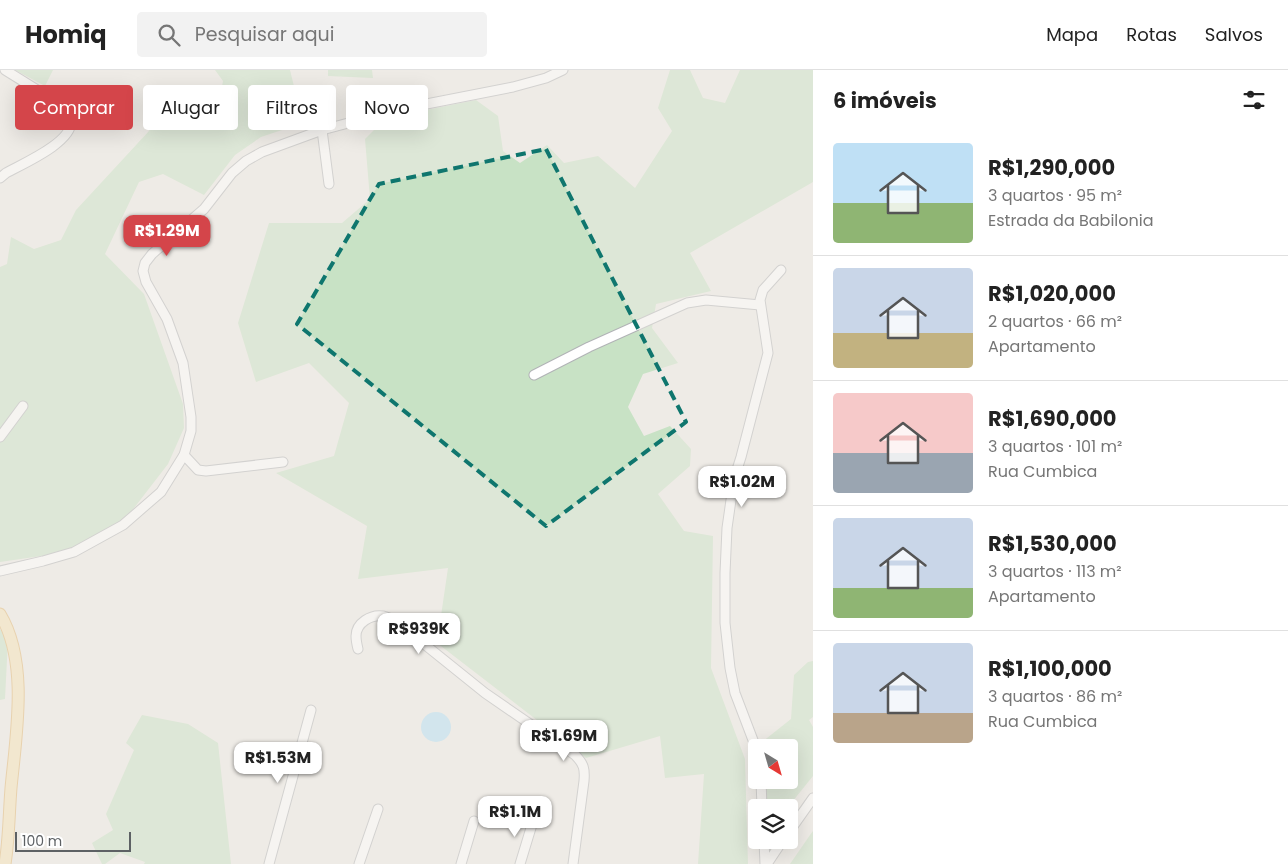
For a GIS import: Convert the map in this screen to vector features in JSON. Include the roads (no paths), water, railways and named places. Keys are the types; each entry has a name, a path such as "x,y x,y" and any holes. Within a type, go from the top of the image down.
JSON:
{"main road":[{"path":"0,614 5,622 14,652 17,687 16,727 5,864"}],"street":[{"path":"0,178 61,140 68,132 72,121 63,106 5,70"},
{"path":"336,126 401,109 512,87 546,78 563,70"},
{"path":"0,571 74,552 123,525 161,492 184,455 191,431 191,418 183,364 166,318 146,282 143,271 145,263 152,254 204,209 232,173 246,161 262,152 322,130 329,184"},
{"path":"753,739 735,693 730,668 725,622 727,528 734,479 744,448 768,353 760,300 763,290 781,270"},
{"path":"534,375 589,347 687,303 706,300 760,305"},
{"path":"0,437 23,406"},
{"path":"184,455 198,470 206,471 283,462"},
{"path":"358,648 357,628 363,621 373,616 384,616 398,622 485,693 575,755 583,763 585,770 584,781 573,864"},
{"path":"269,864 311,710"},
{"path":"798,819 813,798"},
{"path":"359,864 378,809"},
{"path":"520,864 534,818"},
{"path":"461,864 474,821"},
{"path":"765,849 766,864"},
{"path":"766,864 777,849"}],"water":[{"path":"436,712 446,717 451,727 446,737 436,742 426,737 421,727 426,717"}]}
